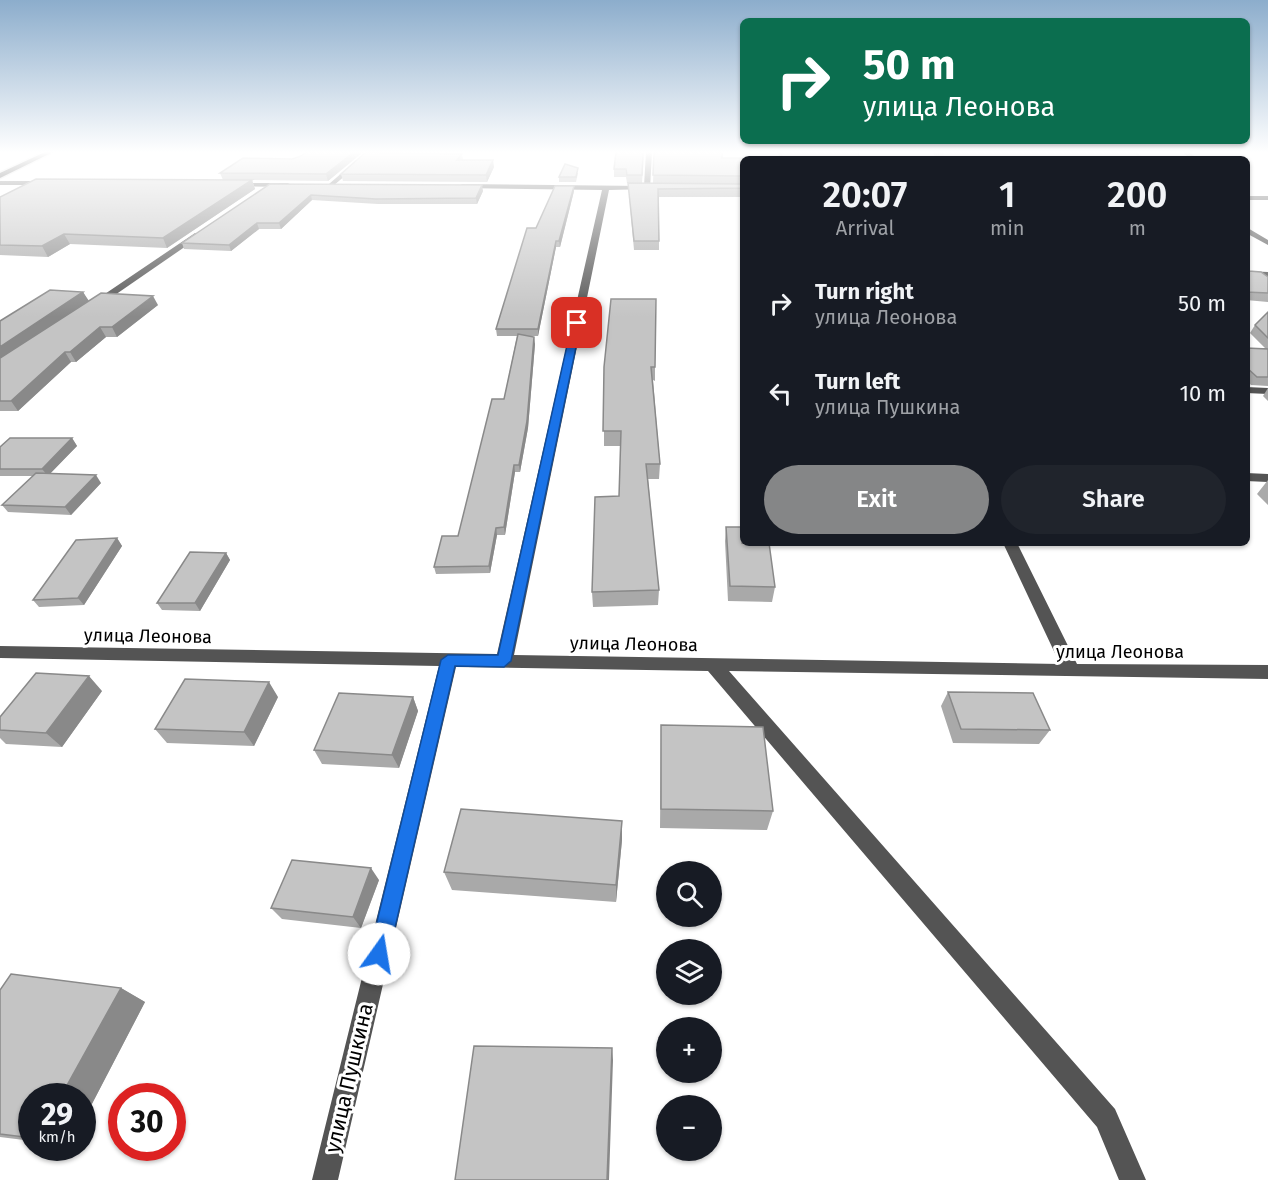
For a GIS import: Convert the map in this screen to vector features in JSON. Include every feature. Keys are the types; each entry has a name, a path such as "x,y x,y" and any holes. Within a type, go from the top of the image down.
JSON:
{"street":[{"path":"504,661 602,207"},
{"path":"87,310 203,231"},
{"path":"1250,232 1268,243"},
{"path":"1250,274 1268,275"},
{"path":"1250,390 1268,391"},
{"path":"1250,477 1268,478"},
{"path":"1011,546 1072,671"},
{"name":"улица Леонова","path":"0,652 1072,671 1268,672"},
{"name":"улица Пушкина","path":"325,1180 448,660"},
{"path":"713,665 1106,1118 1133,1180"}],"building":[{"path":"0,207 210,207 163,238 64,234 42,246 0,245"},
{"path":"236,207 297,207 279,223 257,223 229,245 182,243"},
{"path":"545,207 568,207 559,241 556,241 538,329 496,329 527,228 536,228"},
{"path":"630,207 658,207 659,241 634,241"},
{"path":"1250,271 1261,272 1268,277 1268,293 1250,292"},
{"path":"50,290 83,292 0,347 0,321"},
{"path":"101,293 153,296 112,327 100,327 70,352 65,352 11,401 0,401 0,358"},
{"path":"611,299 656,299 655,367 651,367 660,464 646,464 659,590 592,592 595,497 619,496 621,431 603,431 604,367"},
{"path":"1268,312 1268,338 1255,325"},
{"path":"518,334 534,337 527,421 519,465 514,465 504,527 496,528 489,566 434,567 442,536 458,536 492,399 504,399"},
{"path":"1250,348 1268,349 1268,377 1257,377 1250,371"},
{"path":"10,438 72,438 42,469 0,469 0,447"},
{"path":"36,473 96,475 65,507 2,505"},
{"path":"726,527 740,527 740,546 769,546 775,587 730,586"},
{"path":"117,538 78,598 33,600 76,540"},
{"path":"190,552 226,553 195,603 157,603"},
{"path":"36,673 89,676 46,733 0,730 0,717"},
{"path":"185,679 269,682 244,732 155,729"},
{"path":"948,692 1033,693 1050,730 961,729"},
{"path":"339,693 413,697 392,755 314,750"},
{"path":"661,725 763,727 773,811 661,809"},
{"path":"461,809 622,821 616,885 444,872"},
{"path":"292,860 371,868 353,917 271,908"},
{"path":"11,974 121,988 68,1083 18,1083 18,1136 0,1134 0,990"},
{"path":"474,1046 612,1048 607,1180 455,1180"}],"route":[{"path":"379,954 448,660 504,661 577,323"}]}
